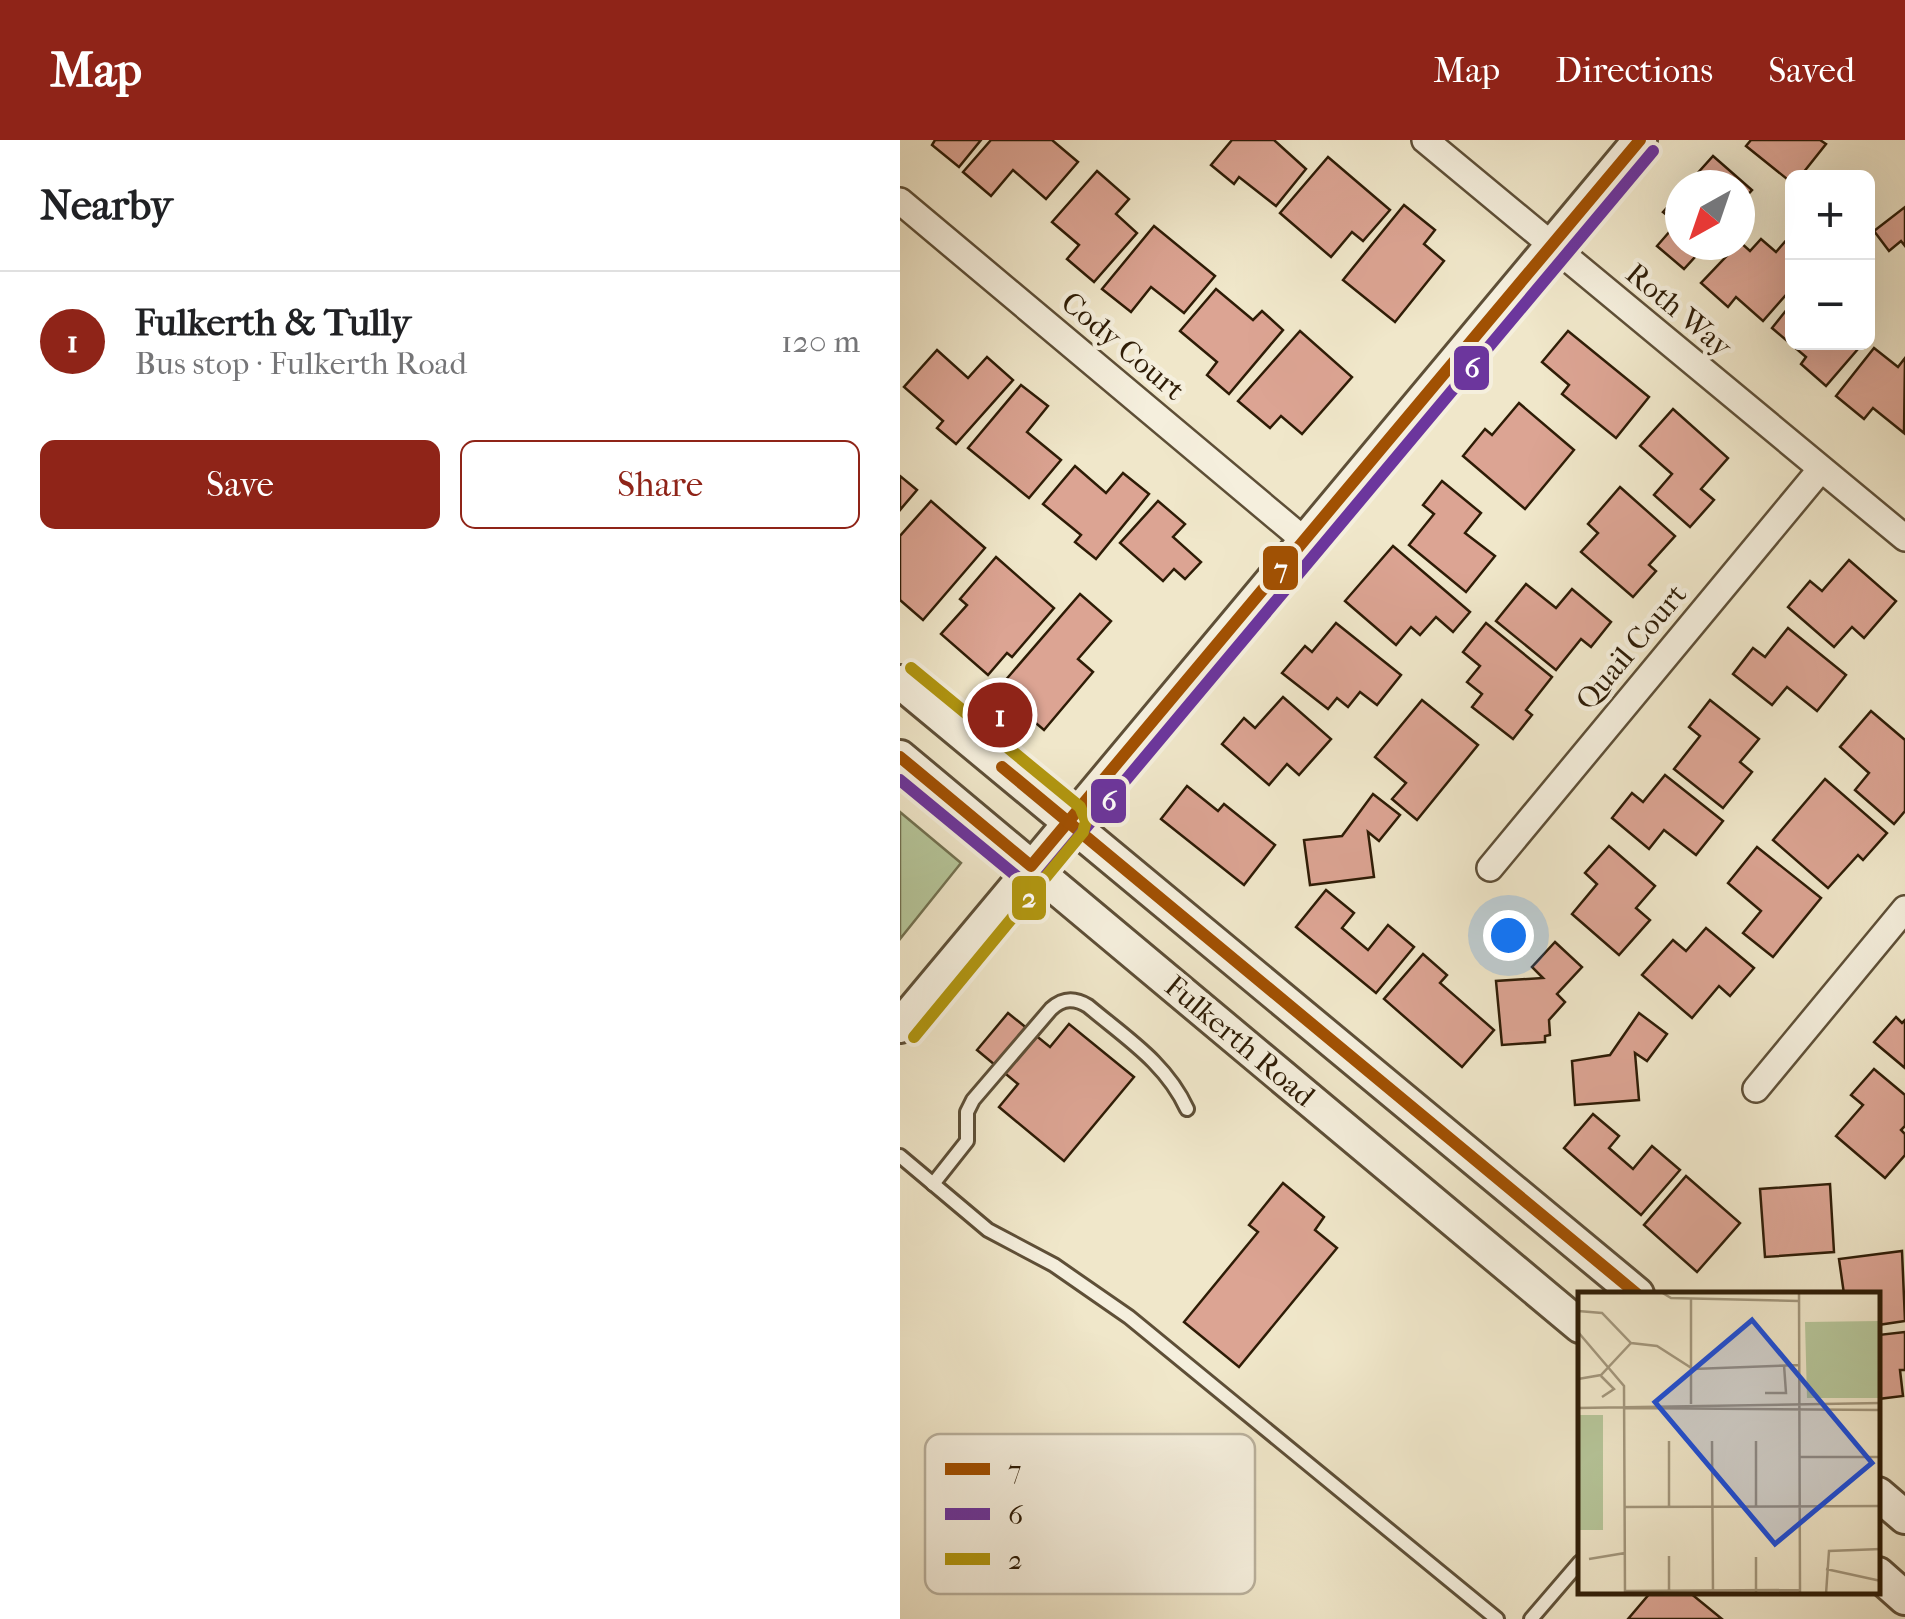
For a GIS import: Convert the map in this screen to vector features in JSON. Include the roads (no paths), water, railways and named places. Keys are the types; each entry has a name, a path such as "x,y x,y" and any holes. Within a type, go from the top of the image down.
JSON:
{"street":[{"name":"Roth Way","path":"1425,140 1905,538"},
{"path":"900,1026 1640,140"},
{"name":"Cody Court","path":"900,200 1304,540"},
{"name":"Quail Court","path":"1490,868 1821,469"},
{"name":"Fulkerth Road","path":"900,682 1635,1292"},
{"name":"Fulkerth Road","path":"900,757 1578,1324"},
{"path":"1756,1090 1905,909"},
{"path":"1880,1496 1905,1517"},
{"path":"1880,1576 1905,1598"}],"lane":[{"path":"933,1184 967,1141 968,1112 973,1100 1050,1008 1062,1001 1075,1000 1088,1006 1162,1067 1186,1109"},
{"path":"900,1156 988,1230 1060,1269 1130,1317 1496,1619"},
{"path":"1532,1619 1578,1564"}],"place":[{"name":"Fulkerth & Tully","path":"1000,715"}]}
